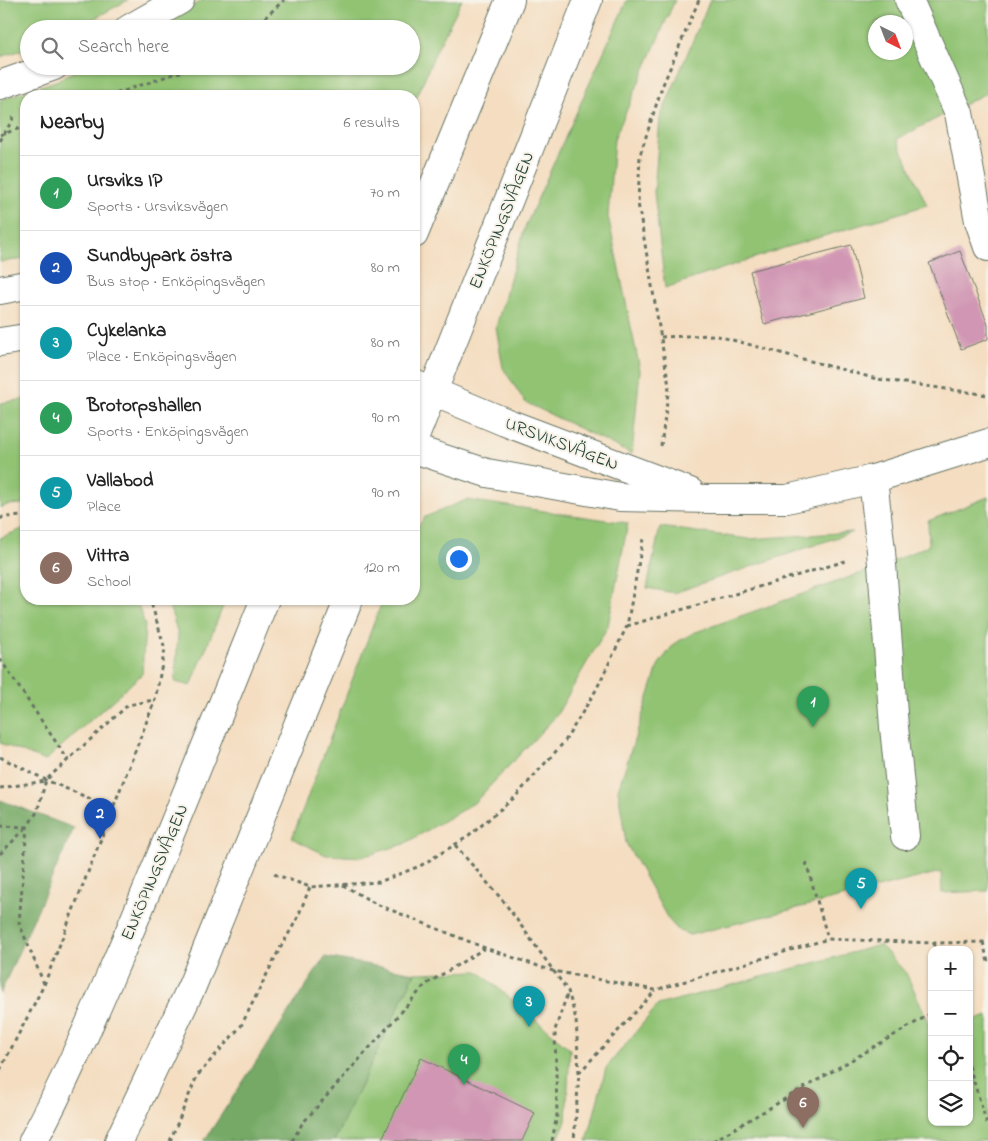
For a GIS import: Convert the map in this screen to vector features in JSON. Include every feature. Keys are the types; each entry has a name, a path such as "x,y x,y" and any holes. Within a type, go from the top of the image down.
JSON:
{"main road":[{"path":"145,20 180,0"},
{"path":"420,219 510,0"},
{"name":"ENKÖPINGSVÄGEN","path":"420,405 423,388 588,0"},
{"path":"910,0 959,113 979,220 988,247"},
{"path":"0,85 28,75"},
{"path":"420,204 433,187"},
{"path":"0,290 20,286"},
{"path":"0,342 20,339"},
{"name":"URSVIKSVÄGEN","path":"423,388 514,425 710,499"},
{"name":"URSVIKSVÄGEN","path":"420,451 487,473 620,497 786,499 873,480 988,443"},
{"path":"873,480 881,550 894,727 905,836"},
{"name":"ENKÖPINGSVÄGEN","path":"33,1141 53,1104 102,997 163,853 263,605"},
{"path":"119,1141 192,986 347,605"}],"path":[{"path":"264,20 284,0"},
{"path":"660,454 669,386 638,203 640,155 662,86 699,0"},
{"path":"126,90 170,75"},
{"path":"0,135 20,128"},
{"path":"661,337 714,335 877,379 988,395"},
{"path":"0,519 3,517 20,516"},
{"path":"274,874 310,887 379,882 420,866 469,836 515,797 565,740 596,690 626,626 643,539"},
{"path":"626,626 881,550"},
{"path":"0,1070 44,985 155,700 165,649 152,605"},
{"path":"0,659 68,760"},
{"path":"0,854 27,827 37,812 46,780 128,705 155,700"},
{"path":"0,757 46,780 98,802"},
{"path":"0,788 46,780"},
{"path":"0,826 27,827"},
{"path":"27,827 19,923 44,985"},
{"path":"455,844 504,902 568,991 576,1019 580,1073 574,1141"},
{"path":"806,862 828,939"},
{"path":"343,884 376,904 485,948 553,971 655,990 828,939 934,943 986,942 988,962"},
{"path":"170,1141 197,1076 240,1026 297,919 310,887"},
{"path":"292,1141 302,1124 425,985 485,948"},
{"path":"580,1073 655,990"},
{"path":"552,1141 557,1114 555,1030 568,991"},
{"path":"713,1141 928,1015"},
{"path":"973,1079 988,1127"}],"green space":[{"path":"0,0 128,0 91,20 20,20 20,51 0,57"},
{"path":"203,0 462,0 436,51 420,90 29,90 67,75 420,75 420,20 169,20"},
{"path":"627,0 675,0 614,139 608,216 640,370 632,454 525,402 503,368 496,327 525,227"},
{"path":"710,0 988,0 988,92 897,139 927,205 784,248 665,288 654,192 660,118"},
{"path":"20,93 20,260 0,262 0,100"},
{"path":"20,400 20,504 7,505 0,508 0,403"},
{"path":"988,497 988,891 942,893 941,872 690,935 679,931 668,919 626,843 618,790 659,664 674,644 693,633 881,566 929,545 928,521"},
{"path":"466,500 628,523 608,626 556,716 474,803 404,844 362,857 326,855 292,838 381,605 420,605 420,524 425,517"},
{"path":"660,527 749,539 853,532 674,593 647,588"},
{"path":"20,530 20,605 138,605 145,625 142,674 45,761 0,743 0,538"},
{"path":"169,605 224,605 191,686 175,682 178,634"},
{"path":"0,800 74,828 0,994"},
{"path":"880,945 906,973 928,1020 928,1126 973,1126 973,1021 988,1016 988,1141 587,1141 606,1068 658,1005"},
{"path":"325,957 415,973 334,1141 204,1141"},
{"path":"478,971 570,1049 566,1121 557,1141 334,1141 415,973"}],"building":[{"path":"851,245 864,298 764,324 750,271"},
{"path":"960,251 988,325 988,339 961,349 929,263"},
{"path":"421,1058 535,1113 522,1141 381,1141"}],"place":[{"name":"Ursviks IP","path":"813,727"},
{"name":"Sundbypark östra","path":"100,839"},
{"name":"Vallabod","path":"861,909"},
{"name":"Cykelanka","path":"529,1027"},
{"name":"Brotorpshallen","path":"464,1085"},
{"name":"Vittra","path":"803,1128"}]}
